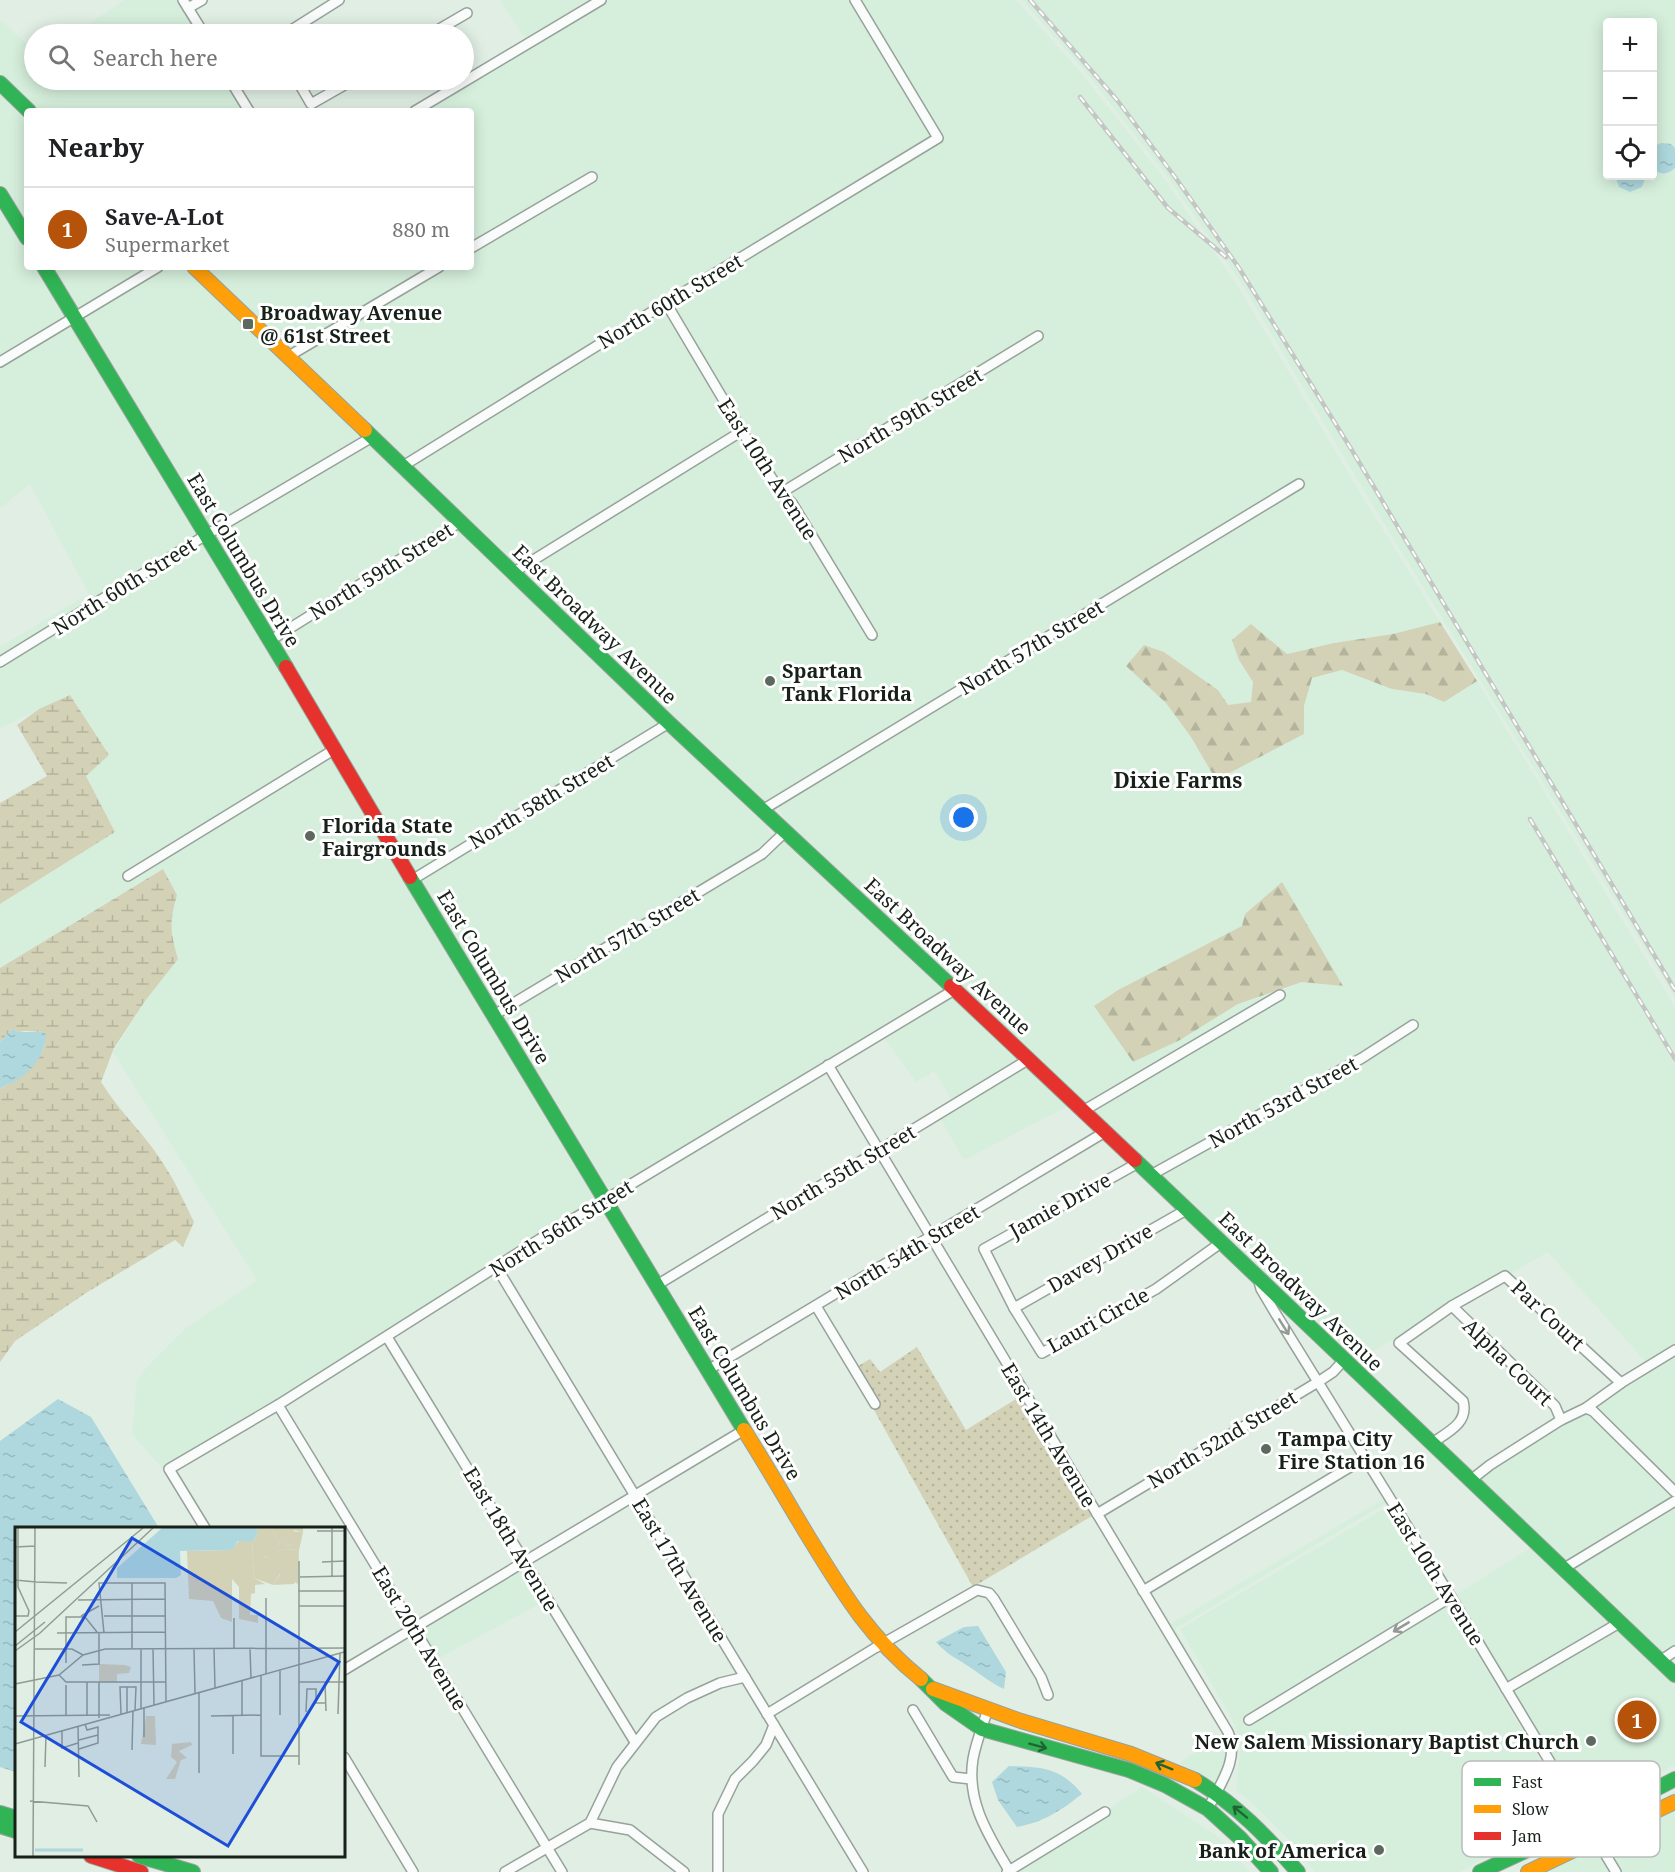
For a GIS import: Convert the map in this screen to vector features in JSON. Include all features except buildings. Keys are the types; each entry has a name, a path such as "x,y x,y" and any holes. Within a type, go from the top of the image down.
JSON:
{"main road":[{"path":"0,83 26,108"},
{"path":"0,194 24,233"},
{"name":"East Columbus Drive","path":"47,270 843,1593 882,1644 908,1670 933,1689 946,1704 982,1729 1129,1770 1165,1785 1208,1809 1240,1838 1271,1872"},
{"name":"East Broadway Avenue","path":"206,273 372,437 669,723 764,809 1029,1059 1675,1675"},
{"name":"East Columbus Drive","path":"933,1689 964,1698 988,1709 1134,1754 1175,1771 1216,1793 1251,1822 1299,1872"},
{"path":"1660,1787 1675,1779"},
{"path":"0,1813 15,1818"},
{"path":"0,1826 15,1831"},
{"path":"94,1857 141,1872"},
{"path":"142,1857 193,1872"},
{"path":"1480,1872 1509,1857"},
{"path":"1528,1872 1560,1857"}],"street":[{"path":"198,24 186,4 202,0"},
{"path":"301,24 339,0"},
{"path":"474,76 601,0"},
{"name":"North 60th Street","path":"403,466 938,138 855,0"},
{"path":"449,24 467,14"},
{"path":"236,90 247,108"},
{"path":"303,90 311,104 336,90"},
{"path":"420,108 450,90"},
{"path":"474,246 592,177"},
{"path":"0,362 153,270"},
{"path":"289,356 434,270"},
{"name":"East 10th Avenue","path":"666,303 742,431 782,494 792,503 872,635"},
{"name":"North 59th Street","path":"782,494 1038,336"},
{"path":"514,572 742,431"},
{"name":"North 60th Street","path":"0,662 206,535 372,437"},
{"name":"North 57th Street","path":"764,809 1299,484"},
{"name":"North 59th Street","path":"271,640 460,522"},
{"name":"North 58th Street","path":"412,880 669,723"},
{"path":"128,876 335,749"},
{"name":"North 57th Street","path":"494,1015 762,854 786,831"},
{"name":"North 56th Street","path":"204,1527 170,1470 606,1200 954,990"},
{"path":"1083,1111 1280,995"},
{"name":"North 53rd Street","path":"1151,1175 1362,1058 1413,1024"},
{"name":"North 55th Street","path":"657,1285 1029,1059"},
{"name":"East 14th Avenue","path":"828,1065 1232,1740 1228,1772 1208,1809"},
{"name":"North 54th Street","path":"708,1370 1105,1132"},
{"name":"Jamie Drive","path":"984,1249 1138,1163"},
{"name":"Davey Drive","path":"1014,1308 1186,1210"},
{"name":"Lauri Circle","path":"984,1249 1014,1308 1042,1353 1156,1288 1222,1242"},
{"name":"East 17th Avenue","path":"497,1268 862,1872"},
{"name":"East 10th Avenue","path":"1257,1275 1262,1289 1549,1761"},
{"name":"Par Court","path":"1432,1443 1463,1419 1465,1409 1463,1401 1398,1343 1452,1306 1505,1276 1621,1383"},
{"path":"816,1306 875,1404"},
{"name":"Alpha Court","path":"1452,1306 1555,1406 1561,1420"},
{"name":"East 18th Avenue","path":"387,1337 634,1742"},
{"path":"1471,1480 1490,1465 1561,1420 1586,1408 1621,1383 1675,1350"},
{"name":"North 52nd Street","path":"1097,1514 1318,1382 1333,1372 1344,1360"},
{"name":"East 20th Avenue","path":"278,1405 562,1872"},
{"path":"1586,1408 1593,1411 1675,1492"},
{"path":"345,1669 744,1430"},
{"path":"1143,1591 1365,1458"},
{"path":"1563,1569 1675,1501"},
{"path":"767,1714 882,1644 977,1590 983,1590 994,1599 1041,1677 1048,1695"},
{"path":"1249,1720 1451,1597"},
{"path":"1506,1689 1619,1623"},
{"path":"1660,1660 1675,1651"},
{"path":"506,1872 590,1822 617,1767 656,1716 720,1683 745,1677"},
{"path":"988,1709 974,1756 971,1779 982,1824 1009,1872 1105,1812"},
{"path":"913,1710 953,1777 971,1779"},
{"path":"718,1872 718,1814 735,1779 766,1744 774,1725"},
{"path":"345,1759 413,1872"},
{"path":"590,1822 630,1830 684,1872"},
{"name":"East 10th Avenue","path":"1607,1857 1616,1872"}],"shaded area":[{"path":"125,0 177,0 192,24 89,24"},
{"path":"500,0 592,0 526,40"},
{"path":"610,0 849,0 931,137 404,460 296,356 443,270 474,270 474,251 599,178 594,171 474,241 474,108 429,108 459,90 474,90 474,81"},
{"path":"861,0 1016,0 1082,74 1163,177 1240,290 1440,622 1393,634 1334,643 1286,654 1239,660 1253,682 1251,702 1228,706 1218,690 1164,652 1145,645 1126,666 1166,703 1191,737 1216,780 1304,734 1304,706 1311,678 1342,670 1392,689 1426,694 1444,702 1477,681 1675,1007 1675,1345 1622,1377 1645,1361 1548,1252 1510,1274 1503,1272 1452,1300 1405,1333 1354,1362 1261,1270 1159,1176 1364,1062 1420,1026 1415,1018 1359,1054 1152,1170 1091,1111 1286,996 1282,990 1302,982 1242,926 1118,990 1180,1040 1238,1004 1275,992 1084,1105 955,984 958,981 788,826 778,806 1305,485 1301,478 960,685 959,683 765,804 673,720 522,572 740,437 779,499 788,506 870,641 878,637 796,501 789,494 1044,338 1040,330 783,487 746,429 673,304 944,139"},
{"path":"1022,0 1675,0 1675,998 1358,481 1244,287 1166,175 1085,71"},
{"path":"0,20 24,41 24,90 231,90 241,108 33,108 0,76"},
{"path":"0,90 24,113 24,224 0,184"},
{"path":"0,203 24,243 24,270 41,270 68,315 0,357"},
{"path":"52,270 144,270 77,310"},
{"path":"162,270 190,270 364,436 208,529 81,318"},
{"path":"205,270 425,270 290,350"},
{"path":"664,309 735,430 515,566 410,466"},
{"path":"73,323 200,534 0,657 0,647 89,594 30,484 0,508 0,368"},
{"path":"371,442 452,521 272,633 213,536"},
{"path":"459,528 662,722 414,874 277,641"},
{"path":"204,541 329,748 121,875 126,882 333,755 599,1199 163,1469 132,1434 137,1381 146,1368 186,1328 257,1280 113,1052 145,1001 178,959 172,939 170,919 177,895 162,869 0,968 0,904 114,832 86,776 70,695 0,728 0,667"},
{"path":"668,729 762,816 773,839 760,850 495,1006 419,881"},
{"path":"786,838 946,989 608,1194 501,1016 764,857"},
{"path":"953,996 1021,1058 952,1100 934,1071 916,1082 884,1037"},
{"path":"1028,1065 1070,1105 964,1160 940,1118"},
{"path":"1675,1351 1675,1492 1588,1402"},
{"path":"1586,1413 1673,1497 1564,1563 1478,1480 1492,1468 1563,1424"},
{"path":"1384,1499 1386,1503 1176,1628 1231,1728 1169,1625"},
{"path":"1675,1501 1675,1650 1666,1656 1569,1565"},
{"path":"1389,1506 1541,1761 1462,1761 1462,1857 1488,1857 1459,1872 1315,1872 1289,1840 1236,1790 1240,1737 1230,1715 1180,1629"},
{"path":"1533,1546 1612,1622 1508,1682 1456,1595"},
{"path":"522,1568 543,1602 439,1658 420,1629"},
{"path":"1618,1628 1675,1681 1675,1764 1660,1773 1660,1761 1556,1761 1513,1690"},
{"path":"1223,1734 1227,1742 1226,1761 1216,1784 1179,1763"},
{"path":"1142,1787 1220,1838 1250,1872 1017,1872 1111,1814 1109,1809"},
{"path":"1675,1791 1675,1872 1616,1872 1607,1857 1660,1857 1660,1801"},
{"path":"1564,1857 1600,1857 1609,1872 1534,1872"}],"green space":[{"path":"1440,622 1477,681 1444,702 1426,694 1392,689 1342,670 1312,678 1304,706 1304,734 1216,780 1191,737 1166,703 1126,666 1144,645 1164,652 1218,690 1228,705 1251,702 1253,682 1239,660 1232,640 1251,624 1287,654 1334,643 1393,634"},
{"path":"70,695 109,755 86,776 115,832 0,904 0,803 47,776 17,725 39,709"},
{"path":"163,869 177,895 172,927 178,959 145,1001 114,1048 101,1082 159,1157 174,1181 194,1222 183,1247 175,1240 89,1291 15,1341 0,1362 0,1089 31,1067 41,1054 45,1039 43,1032 19,1032 12,1029 0,1042 0,968"},
{"path":"1282,882 1343,986 1302,982 1238,1004 1180,1040 1133,1062 1094,1006 1118,990 1242,926 1245,914"},
{"path":"917,1347 966,1430 1021,1396 1092,1516 973,1587 874,1410 881,1405 858,1366 870,1359 880,1372"}],"water":[{"path":"1671,144 1675,148 1675,168 1667,173 1657,171 1657,145"},
{"path":"1616,180 1645,180 1642,187 1630,192 1619,187"},
{"path":"12,1029 19,1032 43,1032 46,1034 44,1048 28,1072 0,1089 0,1042"},
{"path":"58,1399 91,1417 158,1527 15,1527 15,1772 0,1767 0,1441"},
{"path":"978,1626 1006,1672 1004,1689 952,1656 936,1642 964,1627"},
{"path":"1009,1766 1050,1770 1066,1778 1082,1794 1051,1815 1017,1827 998,1800 992,1782"}],"railway":[{"path":"1030,0 1117,100 1239,268 1353,452 1675,990"},
{"path":"1080,97 1168,208 1226,257"},
{"path":"1530,819 1675,1059"}],"traffic: fast":[{"path":"0,83 26,108"},
{"path":"0,194 24,233"},
{"path":"46,270 286,667"},
{"path":"365,430 669,723 951,986"},
{"path":"410,877 744,1430"},
{"path":"1135,1160 1675,1675"},
{"path":"921,1679 946,1704 982,1729 1129,1770 1165,1785 1208,1809 1240,1838 1271,1872"},
{"path":"1660,1787 1675,1779"},
{"path":"1195,1780 1210,1789 1250,1822 1298,1872"},
{"path":"0,1813 15,1818"},
{"path":"0,1826 15,1831"},
{"path":"142,1857 193,1872"},
{"path":"1480,1872 1512,1857"}],"traffic: slow":[{"path":"197,270 365,430"},
{"path":"744,1430 845,1595 886,1647 921,1679"},
{"path":"933,1689 1021,1721 1131,1754 1195,1780"},
{"path":"1660,1809 1675,1802"},
{"path":"1528,1872 1560,1857"}],"traffic: jam":[{"path":"286,667 410,877"},
{"path":"951,986 1135,1160"},
{"path":"94,1857 141,1872"}],"place":[{"name":"Broadway Avenue @ 61st Street","path":"248,324"},
{"name":"Spartan Tank Florida","path":"770,681"},
{"name":"Florida State Fairgrounds","path":"310,836"},
{"name":"Tampa City Fire Station 16","path":"1266,1449"},
{"name":"Save-A-Lot","path":"1637,1720"},
{"name":"New Salem Missionary Baptist Church","path":"1591,1741"},
{"name":"Bank of America","path":"1379,1850"}],"district":[{"name":"Dixie Farms","path":"1178,780"}]}
